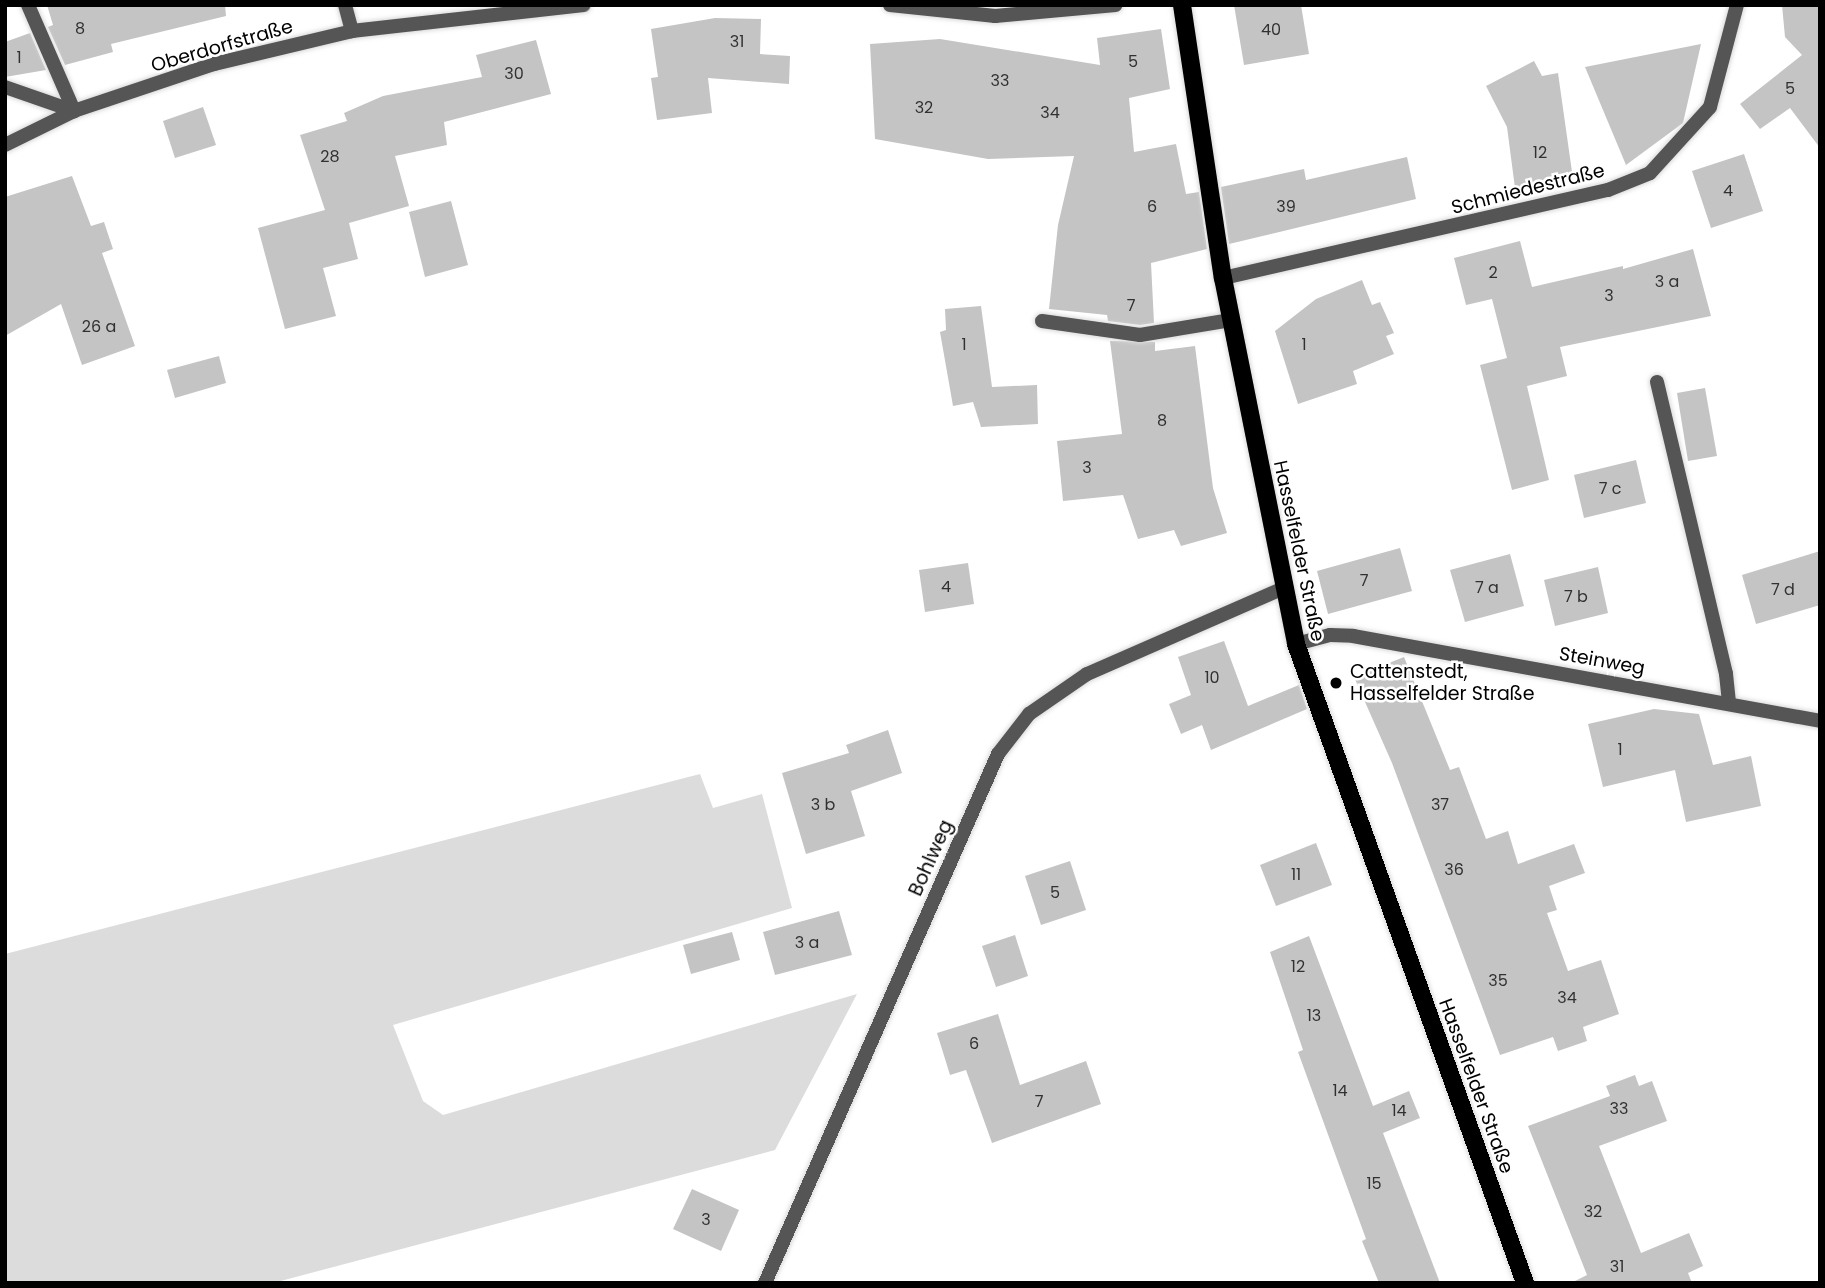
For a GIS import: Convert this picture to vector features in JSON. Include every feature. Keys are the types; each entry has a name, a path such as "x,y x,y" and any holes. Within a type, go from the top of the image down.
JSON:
{"main road":[{"name":"Hasselfelder Straße","path":"1182,5 1223,278 1282,589 1296,644 1525,1283"}],"street":[{"path":"28,5 74,111"},
{"path":"345,5 352,31"},
{"name":"Oberdorfstraße","path":"5,145 74,111 214,64 352,31 584,5"},
{"path":"890,5 995,16 1116,5"},
{"name":"Schmiedestraße","path":"1223,278 1608,190 1650,173 1710,107 1737,5"},
{"path":"5,87 74,111"},
{"path":"1042,321 1140,335 1231,320"},
{"path":"1657,382 1726,674 1729,704"},
{"name":"Bohlweg","path":"765,1283 998,754 1029,714 1087,674 1282,589"},
{"name":"Steinweg","path":"1296,644 1330,635 1353,636 1820,721"}],"shaded area":[{"path":"700,774 713,808 762,794 792,908 393,1025 423,1101 443,1115 857,994 775,1150 273,1283 5,1283 5,954"}],"building":[{"path":"47,5 225,5 226,16 111,44 113,52 65,65 48,27 53,25"},
{"path":"1234,5 1301,5 1309,54 1244,65"},
{"path":"1782,5 1820,5 1820,148 1790,108 1760,129 1740,104 1802,55 1785,37"},
{"path":"715,18 761,19 760,54 790,56 789,84 708,78 712,113 657,120 651,78 658,77 651,29"},
{"path":"1161,29 1170,89 1129,98 1134,152 1176,144 1186,194 1199,192 1207,249 1151,263 1154,323 1140,325 1108,321 1107,315 1049,309 1058,225 1074,156 988,159 875,139 870,44 940,39 1100,65 1097,38"},
{"path":"30,33 46,70 5,77 5,42"},
{"path":"536,40 551,94 444,122 447,145 395,156 409,206 349,223 358,259 323,268 336,316 285,329 258,228 325,210 300,135 347,121 344,113 383,96 482,77 476,55"},
{"path":"1701,44 1683,123 1626,165 1585,67"},
{"path":"1534,61 1542,76 1558,73 1573,179 1515,188 1507,127 1486,86"},
{"path":"203,107 216,145 175,158 163,121"},
{"path":"1744,154 1763,211 1711,228 1692,171"},
{"path":"1407,157 1416,199 1229,244 1221,187 1304,169 1306,180"},
{"path":"72,176 91,226 104,222 113,249 102,253 135,346 82,365 61,304 5,336 5,197"},
{"path":"451,201 468,265 425,277 409,212"},
{"path":"1520,241 1532,287 1623,266 1623,269 1693,249 1711,316 1560,347 1567,376 1527,386 1549,480 1512,490 1480,365 1507,358 1492,299 1466,305 1454,258"},
{"path":"1362,280 1372,305 1380,302 1394,333 1386,336 1394,354 1353,371 1357,384 1298,404 1275,331 1316,299"},
{"path":"981,306 992,387 1037,385 1038,424 981,427 973,402 953,406 940,332 946,330 945,309"},
{"path":"1110,341 1155,342 1155,351 1195,346 1213,488 1227,533 1181,546 1174,530 1138,539 1123,495 1063,501 1057,441 1122,434"},
{"path":"219,356 226,383 175,398 167,370"},
{"path":"1705,388 1717,456 1688,461 1677,393"},
{"path":"1636,460 1646,503 1584,518 1574,475"},
{"path":"1400,548 1412,591 1328,614 1317,571"},
{"path":"1820,551 1820,605 1756,624 1742,575"},
{"path":"1510,554 1524,606 1465,622 1450,570"},
{"path":"968,563 974,604 925,612 919,570"},
{"path":"1598,567 1608,613 1555,626 1544,580"},
{"path":"1224,641 1248,706 1299,685 1307,709 1211,750 1202,725 1181,734 1169,704 1191,695 1178,657"},
{"path":"1404,657 1450,770 1459,767 1486,839 1508,831 1518,864 1574,844 1585,873 1549,886 1557,910 1547,913 1568,971 1601,960 1619,1014 1583,1027 1587,1041 1558,1051 1553,1037 1500,1055 1392,763 1354,677"},
{"path":"1654,709 1699,714 1713,765 1751,756 1761,806 1686,822 1675,770 1603,787 1588,724"},
{"path":"888,730 902,773 851,791 865,836 806,854 782,773 849,753 846,745"},
{"path":"1316,843 1332,885 1276,906 1260,865"},
{"path":"1070,861 1086,910 1041,925 1025,876"},
{"path":"839,911 852,955 775,975 763,932"},
{"path":"732,932 740,960 691,974 683,945"},
{"path":"1015,935 1028,976 996,987 982,946"},
{"path":"1309,936 1373,1106 1409,1091 1420,1118 1383,1133 1440,1283 1379,1283 1362,1241 1366,1239 1298,1052 1303,1050 1270,952"},
{"path":"998,1014 1020,1085 1086,1061 1101,1104 992,1143 966,1070 950,1075 937,1033"},
{"path":"1635,1075 1639,1086 1652,1081 1667,1121 1599,1146 1641,1253 1689,1233 1703,1266 1688,1273 1692,1283 1571,1283 1587,1275 1528,1126 1610,1096 1606,1086"},
{"path":"692,1189 739,1210 721,1251 673,1229"}],"place":[{"name":"Cattenstedt, Hasselfelder Straße","path":"1336,683"}]}
